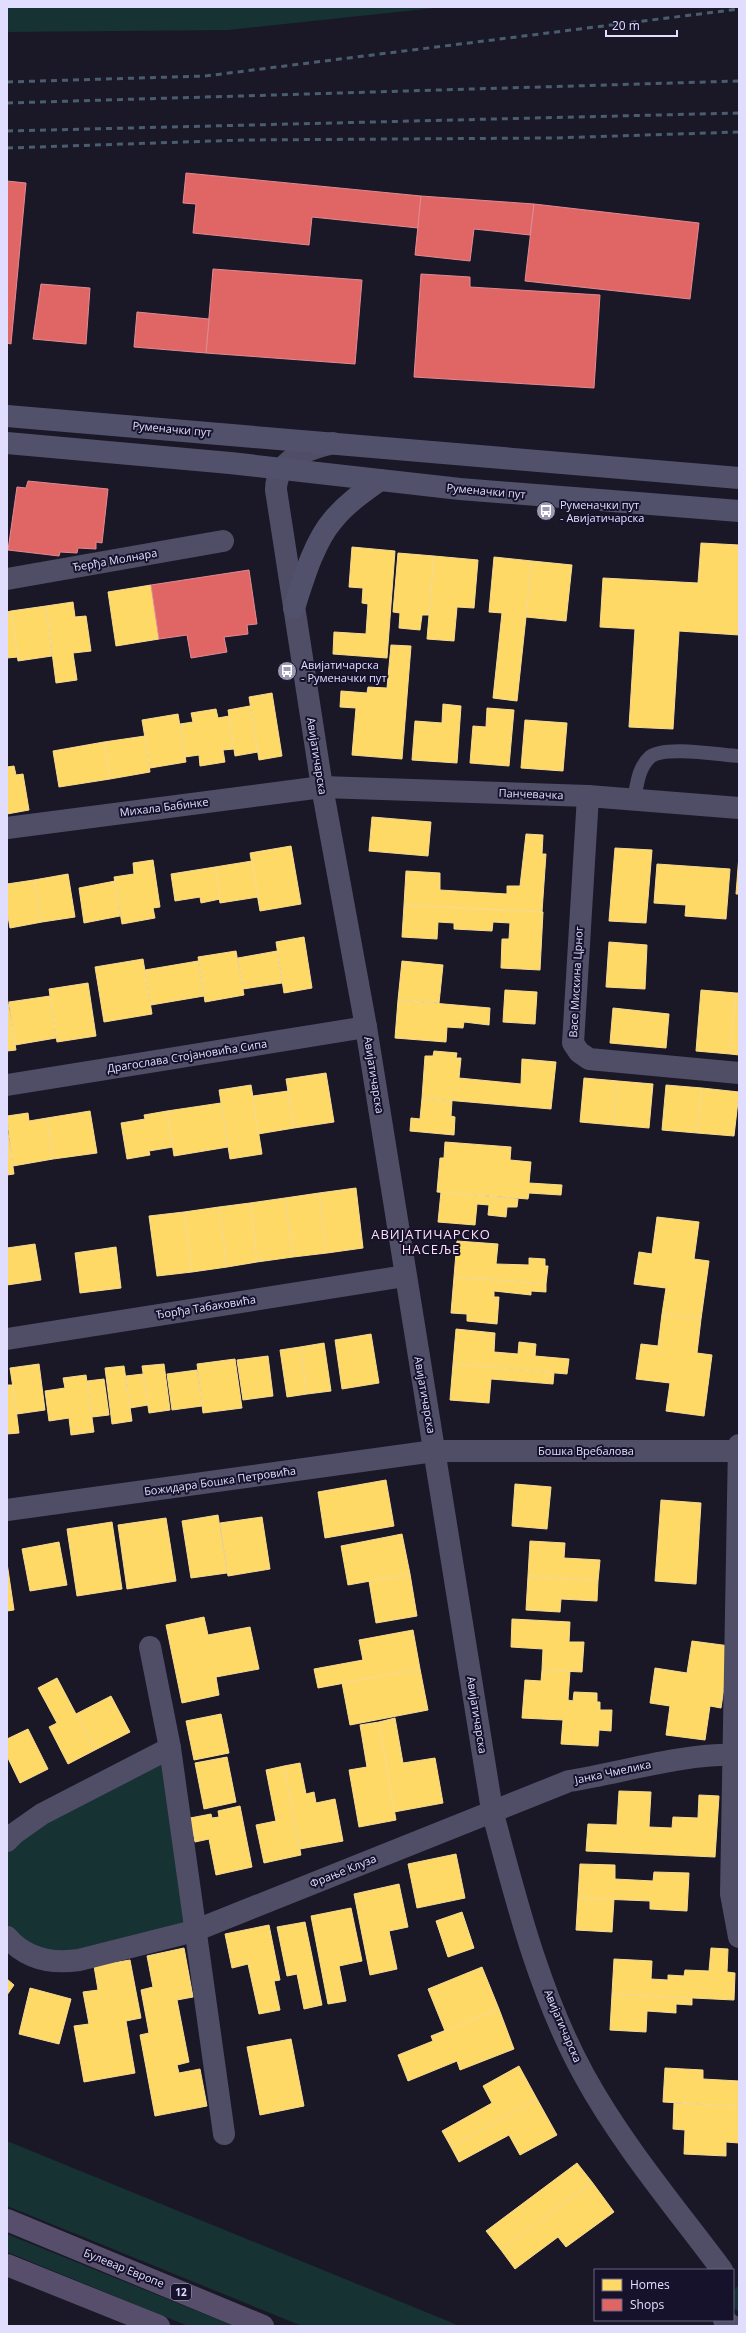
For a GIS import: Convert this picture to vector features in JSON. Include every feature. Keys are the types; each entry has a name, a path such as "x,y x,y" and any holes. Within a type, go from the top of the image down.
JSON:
{"main road":[{"name":"Руменачки пут","path":"7,416 336,442 739,478"},
{"name":"Руменачки пут","path":"7,443 281,468 460,489 739,511"},
{"path":"294,608 310,561 332,521 356,498 380,480"},
{"name":"Булевар Европе","path":"7,2220 263,2326"},
{"path":"7,2265 159,2326"}],"street":[{"name":"Руменачки пут","path":"281,468 296,456 312,448 336,442"},
{"name":"Авијатичарска","path":"281,468 276,490 322,787 366,1027 492,1810 518,1906 536,1962 558,2022 584,2076 621,2133 721,2269"},
{"name":"Ђерђа Молнара","path":"7,579 223,541"},
{"name":"Панчевачка","path":"322,787 588,796 739,808"},
{"name":"Михала Бабинке","path":"7,828 322,787"},
{"name":"Васе Мискина Црног","path":"588,796 573,1043 579,1052 589,1059 599,1061 739,1073"},
{"name":"Драгослава Стојановића Сипа","path":"7,1086 366,1027"},
{"name":"Ђорђа Табаковића","path":"7,1339 405,1276"},
{"name":"Бошка Вребалова","path":"434,1451 739,1449"},
{"path":"739,1449 737,1755 731,1894 739,1937"},
{"name":"Божидара Бошка Петровића","path":"7,1510 434,1451"},
{"path":"150,1648 170,1748 194,1931 224,2134"},
{"path":"7,1841 15,1833 42,1814 170,1748"},
{"name":"Јанка Чмелика","path":"492,1810 569,1781 615,1773 663,1761 737,1755"},
{"name":"Фрање Клуза","path":"7,1937 31,1956 43,1960 67,1962 194,1931 492,1810"}],"lane":[{"path":"634,800 640,772 649,758 658,753 683,752 739,756"}],"green space":[{"path":"7,7 444,7 228,30 7,32"},
{"path":"170,1748 194,1931 79,1960 7,1937 7,1841"},
{"path":"7,2141 460,2326 302,2326 7,2206"},
{"path":"7,2234 234,2326 188,2326 7,2252"},
{"path":"739,2285 739,2312 734,2308 734,2290"}],"building: Homes":[{"path":"701,543 739,545 739,635 679,631 673,729 629,727 635,629 600,627 603,578 698,583"},
{"path":"352,547 395,551 387,658 333,654 334,632 366,634 368,604 362,603 363,588 349,587"},
{"path":"398,553 434,556 429,615 422,615 420,630 399,628 400,613 393,612"},
{"path":"434,556 478,560 474,608 457,607 454,641 427,639"},
{"path":"494,557 532,561 517,701 493,698 502,613 489,612"},
{"path":"532,561 572,565 566,621 526,617"},
{"path":"151,585 159,639 116,646 108,592"},
{"path":"73,602 75,617 86,616 91,651 73,653 77,680 56,683 46,606"},
{"path":"46,606 52,656 18,661 11,611"},
{"path":"11,611 18,657 7,658 7,612"},
{"path":"391,645 411,646 402,759 352,755 356,708 340,707 341,691 367,693 368,687 387,688"},
{"path":"272,693 282,756 259,760 249,697"},
{"path":"443,704 461,706 457,763 412,760 415,721 442,723"},
{"path":"250,706 258,752 235,756 228,710"},
{"path":"487,708 514,710 509,766 470,763 473,726 486,727"},
{"path":"216,709 218,718 229,716 234,749 223,750 225,762 200,766 199,755 185,757 180,724 193,722 191,713"},
{"path":"178,714 186,762 150,768 142,720"},
{"path":"525,720 567,723 563,771 521,768"},
{"path":"145,736 150,772 110,779 104,742"},
{"path":"104,742 110,779 59,787 53,751"},
{"path":"14,766 16,775 23,774 29,810 7,814 7,767"},
{"path":"372,817 431,822 428,856 369,851"},
{"path":"526,834 543,835 542,854 546,854 542,912 404,905 406,871 440,873 440,890 507,894 507,886 520,886"},
{"path":"291,846 301,904 260,911 250,853"},
{"path":"615,848 652,850 646,923 609,921"},
{"path":"739,855 739,894 736,894"},
{"path":"153,860 160,907 153,908 155,918 122,924 114,877 134,874 133,863"},
{"path":"252,861 258,897 220,903 215,867"},
{"path":"657,864 730,869 726,919 685,916 686,905 654,903"},
{"path":"215,867 220,899 201,903 200,897 175,901 171,874"},
{"path":"68,874 75,917 42,922 34,880"},
{"path":"34,880 42,922 10,928 7,910 7,884"},
{"path":"115,881 120,916 84,923 79,888"},
{"path":"404,905 543,912 540,970 501,968 502,939 509,939 510,923 493,922 492,931 454,929 454,923 438,922 437,939 402,937"},
{"path":"304,937 312,988 284,993 276,942"},
{"path":"609,942 647,945 645,989 606,987"},
{"path":"236,951 244,995 205,1002 198,957"},
{"path":"277,951 282,983 243,989 238,958"},
{"path":"143,959 152,1014 104,1022 95,967"},
{"path":"198,961 204,996 151,1005 145,970"},
{"path":"402,961 443,965 439,1003 398,1000"},
{"path":"88,983 96,1036 57,1042 49,989"},
{"path":"505,990 537,992 535,1024 503,1022"},
{"path":"701,990 736,993 730,1054 696,1051"},
{"path":"736,993 739,993 739,1055 730,1054"},
{"path":"50,996 56,1038 15,1045 9,1002"},
{"path":"7,997 16,1050 7,1051"},
{"path":"398,1000 490,1008 489,1025 464,1022 463,1028 447,1027 446,1042 395,1038"},
{"path":"613,1008 669,1014 666,1048 610,1043"},
{"path":"434,1051 457,1053 456,1058 461,1058 459,1078 521,1084 522,1059 556,1062 551,1109 422,1098 425,1056 433,1056"},
{"path":"326,1073 334,1122 294,1128 286,1079"},
{"path":"584,1078 618,1081 614,1125 580,1122"},
{"path":"618,1081 653,1084 649,1128 614,1125"},
{"path":"251,1085 262,1154 230,1159 219,1090"},
{"path":"666,1085 702,1088 697,1133 662,1130"},
{"path":"702,1088 739,1092 734,1136 697,1133"},
{"path":"288,1091 294,1128 258,1134 253,1096"},
{"path":"422,1098 452,1101 451,1116 455,1117 454,1135 410,1131 411,1118 420,1119"},
{"path":"221,1103 228,1147 174,1156 167,1111"},
{"path":"90,1111 97,1153 53,1159 47,1118"},
{"path":"167,1111 173,1147 149,1151 150,1155 127,1159 121,1123 145,1119 144,1115"},
{"path":"28,1113 29,1121 47,1118 53,1159 13,1166 7,1116"},
{"path":"7,1126 14,1174 7,1175"},
{"path":"445,1142 511,1147 510,1160 531,1162 529,1183 562,1185 561,1195 529,1193 528,1199 437,1192 440,1158 444,1158"},
{"path":"356,1188 363,1248 327,1253 319,1193"},
{"path":"441,1192 518,1199 517,1207 507,1207 506,1217 488,1215 489,1205 477,1204 475,1225 438,1222"},
{"path":"319,1193 327,1253 293,1257 285,1198"},
{"path":"285,1198 293,1257 257,1262 250,1203"},
{"path":"250,1203 257,1262 227,1267 219,1207"},
{"path":"219,1207 227,1267 192,1272 184,1212"},
{"path":"184,1212 192,1272 157,1276 149,1216"},
{"path":"657,1217 699,1222 694,1259 709,1261 701,1319 662,1314 666,1288 634,1284 639,1252 652,1254"},
{"path":"457,1241 498,1244 496,1264 529,1265 529,1258 545,1259 545,1266 548,1266 546,1284 454,1277"},
{"path":"35,1244 41,1280 7,1285 7,1248"},
{"path":"116,1247 121,1288 80,1293 75,1253"},
{"path":"454,1277 546,1284 546,1292 531,1291 531,1295 494,1291 494,1297 499,1297 497,1324 467,1321 467,1314 451,1313"},
{"path":"662,1314 701,1319 697,1353 712,1355 704,1416 666,1411 670,1383 636,1379 641,1344 658,1346"},
{"path":"456,1329 495,1333 494,1352 518,1354 519,1342 536,1344 535,1356 569,1359 567,1374 453,1364"},
{"path":"371,1334 379,1383 342,1389 335,1340"},
{"path":"324,1343 331,1391 307,1394 300,1347"},
{"path":"300,1347 307,1394 287,1397 280,1350"},
{"path":"268,1356 273,1396 243,1400 237,1360"},
{"path":"235,1359 242,1408 203,1413 197,1364"},
{"path":"39,1364 45,1410 17,1414 10,1368"},
{"path":"164,1364 170,1410 149,1413 142,1366"},
{"path":"453,1364 554,1373 553,1384 491,1379 489,1403 450,1400"},
{"path":"124,1366 132,1421 112,1424 105,1368"},
{"path":"197,1370 202,1406 172,1410 167,1374"},
{"path":"143,1374 148,1405 130,1408 126,1376"},
{"path":"86,1375 94,1432 71,1435 69,1418 49,1421 45,1391 65,1388 63,1378"},
{"path":"104,1379 109,1415 92,1417 87,1381"},
{"path":"7,1385 13,1385 19,1433 7,1434"},
{"path":"386,1480 394,1526 325,1538 318,1492"},
{"path":"515,1484 551,1487 547,1529 512,1526"},
{"path":"661,1500 701,1503 696,1584 655,1581"},
{"path":"218,1515 227,1573 191,1578 182,1521"},
{"path":"262,1517 270,1569 228,1576 220,1523"},
{"path":"166,1518 176,1581 127,1589 118,1525"},
{"path":"112,1522 122,1589 77,1596 67,1529"},
{"path":"402,1534 410,1574 348,1585 341,1546"},
{"path":"530,1541 565,1543 564,1558 600,1560 598,1581 528,1576"},
{"path":"59,1542 67,1585 30,1591 22,1549"},
{"path":"7,1563 14,1610 7,1611"},
{"path":"410,1574 417,1616 376,1623 369,1581"},
{"path":"528,1576 598,1581 597,1601 561,1599 560,1612 526,1610"},
{"path":"204,1617 208,1635 250,1627 259,1669 216,1677 219,1695 182,1703 166,1625"},
{"path":"512,1619 570,1622 569,1642 584,1642 582,1672 542,1670 543,1649 511,1647"},
{"path":"413,1630 420,1669 318,1688 314,1669 363,1660 359,1640"},
{"path":"692,1641 730,1646 721,1708 710,1706 705,1740 666,1735 670,1706 650,1703 655,1668 687,1673"},
{"path":"420,1669 428,1710 350,1725 342,1683"},
{"path":"542,1670 570,1671 568,1700 573,1701 574,1692 597,1693 597,1702 600,1702 600,1710 612,1710 611,1731 599,1730 598,1746 561,1744 563,1720 522,1718 525,1680 541,1681"},
{"path":"57,1678 95,1750 68,1764 49,1727 57,1723 38,1688"},
{"path":"111,1696 130,1732 95,1750 76,1714"},
{"path":"221,1714 229,1753 194,1760 186,1721"},
{"path":"395,1718 403,1763 435,1758 443,1803 394,1812 379,1722"},
{"path":"379,1722 396,1820 359,1827 349,1770 367,1767 360,1725"},
{"path":"28,1729 48,1769 20,1783 7,1756 7,1739"},
{"path":"227,1757 236,1802 204,1809 195,1763"},
{"path":"300,1763 306,1794 314,1792 316,1803 335,1799 343,1841 300,1849 284,1766"},
{"path":"284,1766 301,1855 264,1863 256,1825 276,1821 266,1770"},
{"path":"619,1791 651,1792 649,1827 672,1828 673,1817 698,1818 699,1795 719,1796 715,1857 586,1851 588,1824 617,1825"},
{"path":"240,1806 252,1867 216,1875 209,1839 195,1842 190,1818 211,1814 212,1818 219,1817 218,1811"},
{"path":"456,1854 465,1898 417,1908 408,1864"},
{"path":"580,1864 615,1865 615,1879 653,1881 654,1872 689,1873 687,1911 650,1909 650,1901 578,1898"},
{"path":"399,1884 408,1927 389,1931 397,1969 370,1975 354,1894"},
{"path":"578,1898 614,1899 612,1932 576,1930"},
{"path":"351,1908 362,1961 339,1966 346,2001 328,2004 311,1916"},
{"path":"462,1912 474,1948 448,1957 436,1921"},
{"path":"305,1922 322,2005 304,2009 297,1974 287,1976 277,1927"},
{"path":"269,1925 280,1980 274,1981 280,2010 259,2014 248,1964 232,1968 225,1934"},
{"path":"184,1948 193,1997 177,2000 189,2062 177,2065 179,2073 200,2069 207,2106 155,2116 140,2035 149,2033 141,1990 153,1987 147,1956"},
{"path":"711,1948 728,1949 727,1972 735,1973 734,2000 612,1994 614,1959 652,1961 651,1979 668,1980 668,1975 684,1976 685,1970 709,1971"},
{"path":"130,1960 141,2018 126,2021 135,2073 84,2082 74,2026 89,2024 83,1992 98,1990 94,1966"},
{"path":"482,1967 499,2009 445,2031 428,1989"},
{"path":"7,1979 14,1985 7,1995"},
{"path":"30,1988 71,1999 59,2044 19,2034"},
{"path":"612,1994 692,1998 692,2005 676,2004 676,2013 647,2011 646,2032 610,2030"},
{"path":"499,2009 514,2049 460,2070 457,2061 408,2081 398,2055 433,2041 431,2036"},
{"path":"291,2039 304,2106 260,2115 247,2047"},
{"path":"519,2066 537,2099 451,2147 442,2131 492,2103 483,2086"},
{"path":"665,2068 703,2070 703,2079 739,2081 739,2106 663,2102"},
{"path":"537,2099 557,2135 520,2155 509,2135 459,2162 451,2147"},
{"path":"674,2103 739,2106 739,2143 726,2142 726,2156 684,2154 685,2130 673,2129"},
{"path":"577,2163 592,2182 501,2250 486,2231"},
{"path":"592,2182 614,2212 566,2247 558,2237 515,2269 501,2250"}],"building: Shops":[{"path":"186,173 421,196 418,228 312,217 309,245 193,233 196,204 183,203"},
{"path":"7,181 26,183 11,344 7,343"},
{"path":"421,196 534,204 530,235 474,229 470,261 415,255"},
{"path":"534,204 699,223 690,299 525,281"},
{"path":"213,269 362,280 355,364 206,353"},
{"path":"421,274 470,277 470,287 600,295 594,388 414,377"},
{"path":"41,284 90,288 86,344 33,339"},
{"path":"137,312 209,319 206,353 134,347"},
{"path":"28,481 108,489 102,543 96,542 96,549 78,548 77,553 60,552 59,556 8,550 17,487 26,488"},
{"path":"249,570 257,624 247,625 248,634 224,637 227,652 191,658 187,635 159,639 151,585"}],"railway":[{"path":"7,82 205,76 739,9"},
{"path":"7,103 739,81"},
{"path":"7,131 739,113"},
{"path":"7,148 244,140 554,138 739,132"}],"place":[{"name":"Руменачки пут - Авијатичарска","path":"546,511"},
{"name":"Авијатичарска - Руменачки пут","path":"287,671"}],"district":[{"name":"АВИЈАТИЧАРСКО НАСЕЉЕ","path":"431,1242"}]}
